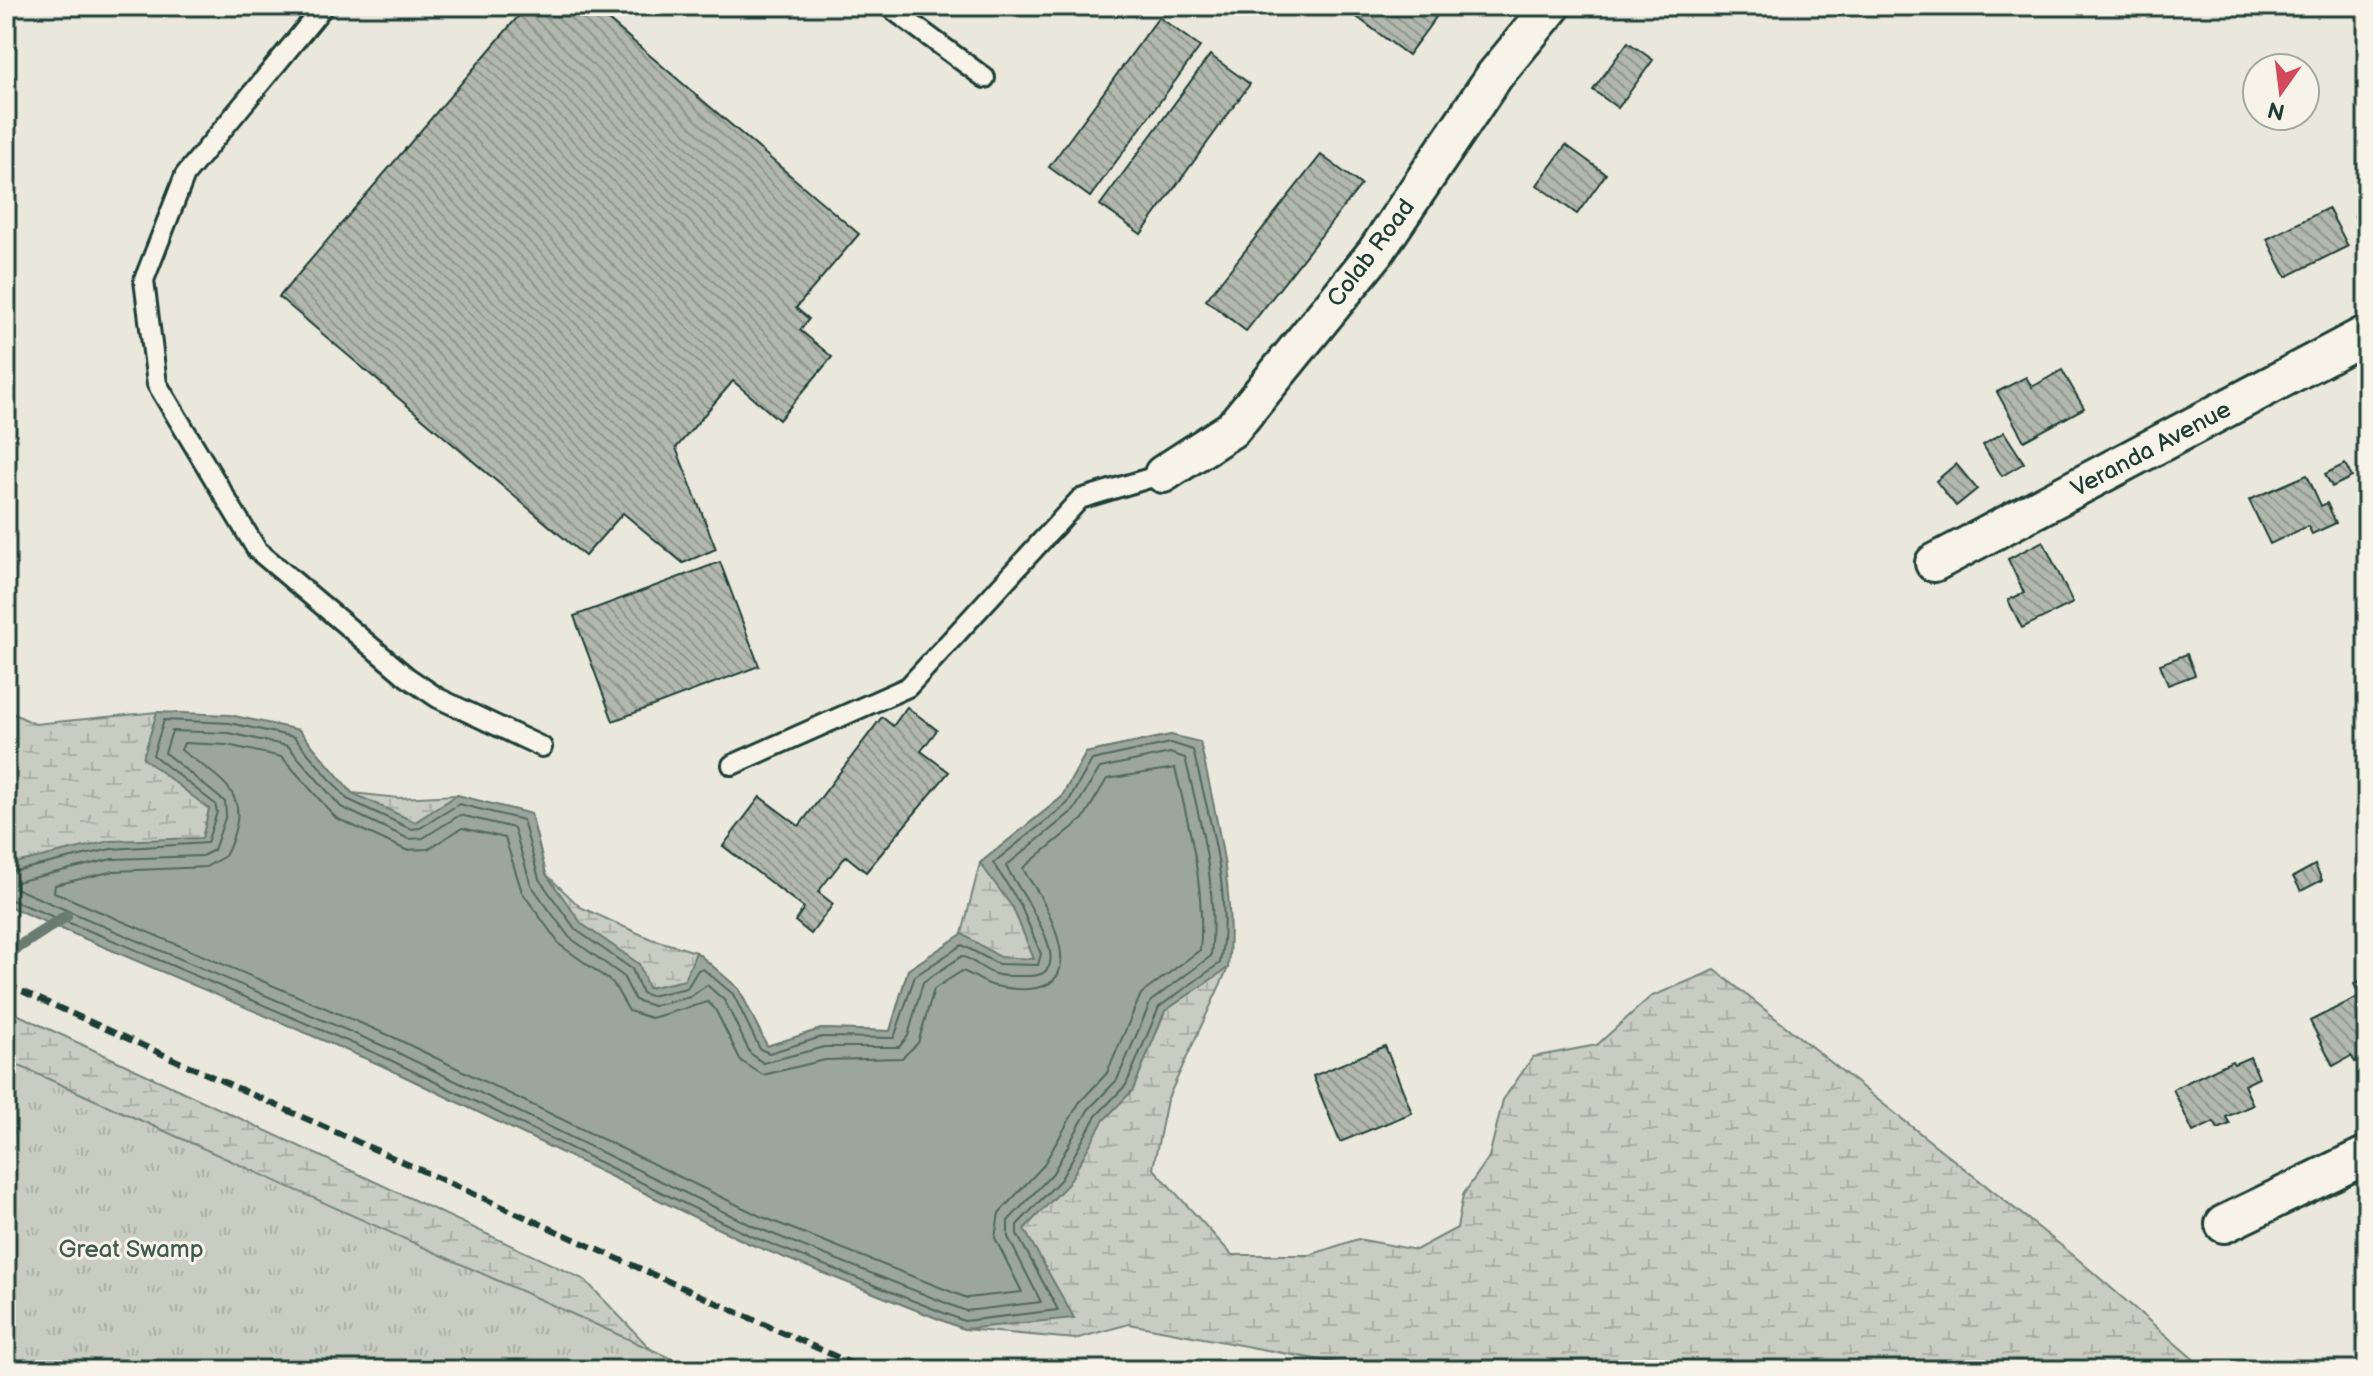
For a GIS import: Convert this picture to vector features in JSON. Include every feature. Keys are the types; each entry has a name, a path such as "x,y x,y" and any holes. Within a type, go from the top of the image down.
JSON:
{"street":[{"name":"Colab Road","path":"1163,474 1232,429 1375,253 1495,75 1552,6"},
{"name":"Veranda Avenue","path":"1934,563 2367,334"},
{"path":"2224,1224 2367,1155"}],"lane":[{"path":"324,6 185,175 144,280 157,384 257,550 407,677 438,698 542,747"},
{"path":"888,6 985,78"},
{"path":"732,765 908,687 1080,499 1163,474"}],"green space":[{"path":"6,710 35,724 157,712 299,730 352,793 399,798 457,795 531,814 546,874 580,907 651,939 696,952 739,989 767,1046 821,1029 890,1031 908,970 962,934 980,863 1061,798 1086,753 1171,735 1228,968 1167,1100 1153,1168 1232,1255 1310,1255 1358,1239 1416,1250 1457,1228 1463,1195 1489,1157 1503,1100 1533,1057 1597,1045 1650,997 1715,970 2073,1255 2206,1370 1373,1370 1129,1324 1075,1339 964,1329 748,1243 381,1065 6,905"},
{"name":"Great Swamp","path":"6,1009 585,1280 665,1364 663,1370 6,1370"},
{"name":"Great Swamp","path":"6,1060 697,1370 6,1370"}],"water":[{"path":"157,712 230,715 299,730 352,793 415,822 457,795 531,814 546,874 582,924 639,964 648,988 685,980 696,952 739,989 767,1046 821,1029 890,1031 908,970 962,934 1000,957 1034,959 1013,908 980,863 1061,798 1086,753 1171,735 1200,742 1227,883 1228,968 1165,1011 1133,1090 1103,1121 1068,1184 1024,1229 1074,1318 964,1329 748,1243 381,1065 6,905 6,865 110,841 202,838 209,809 143,758"}],"building":[{"path":"527,6 592,6 859,234 796,308 809,319 800,330 832,357 779,420 733,381 676,448 716,549 683,563 623,513 585,556 279,297"},
{"path":"1342,6 1430,6 1439,13 1408,55"},
{"path":"1159,17 1200,47 1090,197 1049,167"},
{"path":"1628,42 1653,60 1618,108 1593,90"},
{"path":"1210,55 1250,84 1141,234 1100,205"},
{"path":"1566,145 1606,174 1577,214 1537,185"},
{"path":"1321,155 1361,185 1246,331 1206,300"},
{"path":"2328,208 2348,246 2286,277 2267,239"},
{"path":"2367,210 2367,237 2366,237 2355,216"},
{"path":"2062,370 2084,408 2024,441 1997,392 2026,377 2032,387"},
{"path":"2004,432 2024,463 2002,476 1983,445"},
{"path":"1956,464 1977,489 1956,506 1936,481"},
{"path":"2345,464 2352,477 2332,487 2325,474"},
{"path":"2307,475 2321,506 2327,503 2336,523 2312,534 2308,526 2270,544 2249,500"},
{"path":"2043,541 2073,603 2022,628 2008,600 2024,593 2008,559"},
{"path":"720,562 759,666 613,721 574,616"},
{"path":"2187,654 2195,675 2168,685 2160,664"},
{"path":"907,707 937,730 921,751 949,772 866,872 846,856 818,892 833,904 811,934 795,921 804,908 723,846 760,797 799,826 882,717 893,726"},
{"path":"2315,865 2322,880 2301,891 2293,877"},
{"path":"2367,977 2367,1049 2363,1051 2366,1056 2355,1062 2351,1056 2333,1066 2310,1021 2360,996 2354,984"},
{"path":"1385,1046 1412,1113 1340,1142 1313,1076"},
{"path":"2250,1057 2259,1078 2244,1085 2253,1105 2226,1117 2230,1124 2218,1129 2214,1122 2193,1132 2173,1089 2232,1061 2234,1064"}],"waterway":[{"path":"6,955 66,916"}],"railway":[{"path":"6,984 866,1370"}]}
